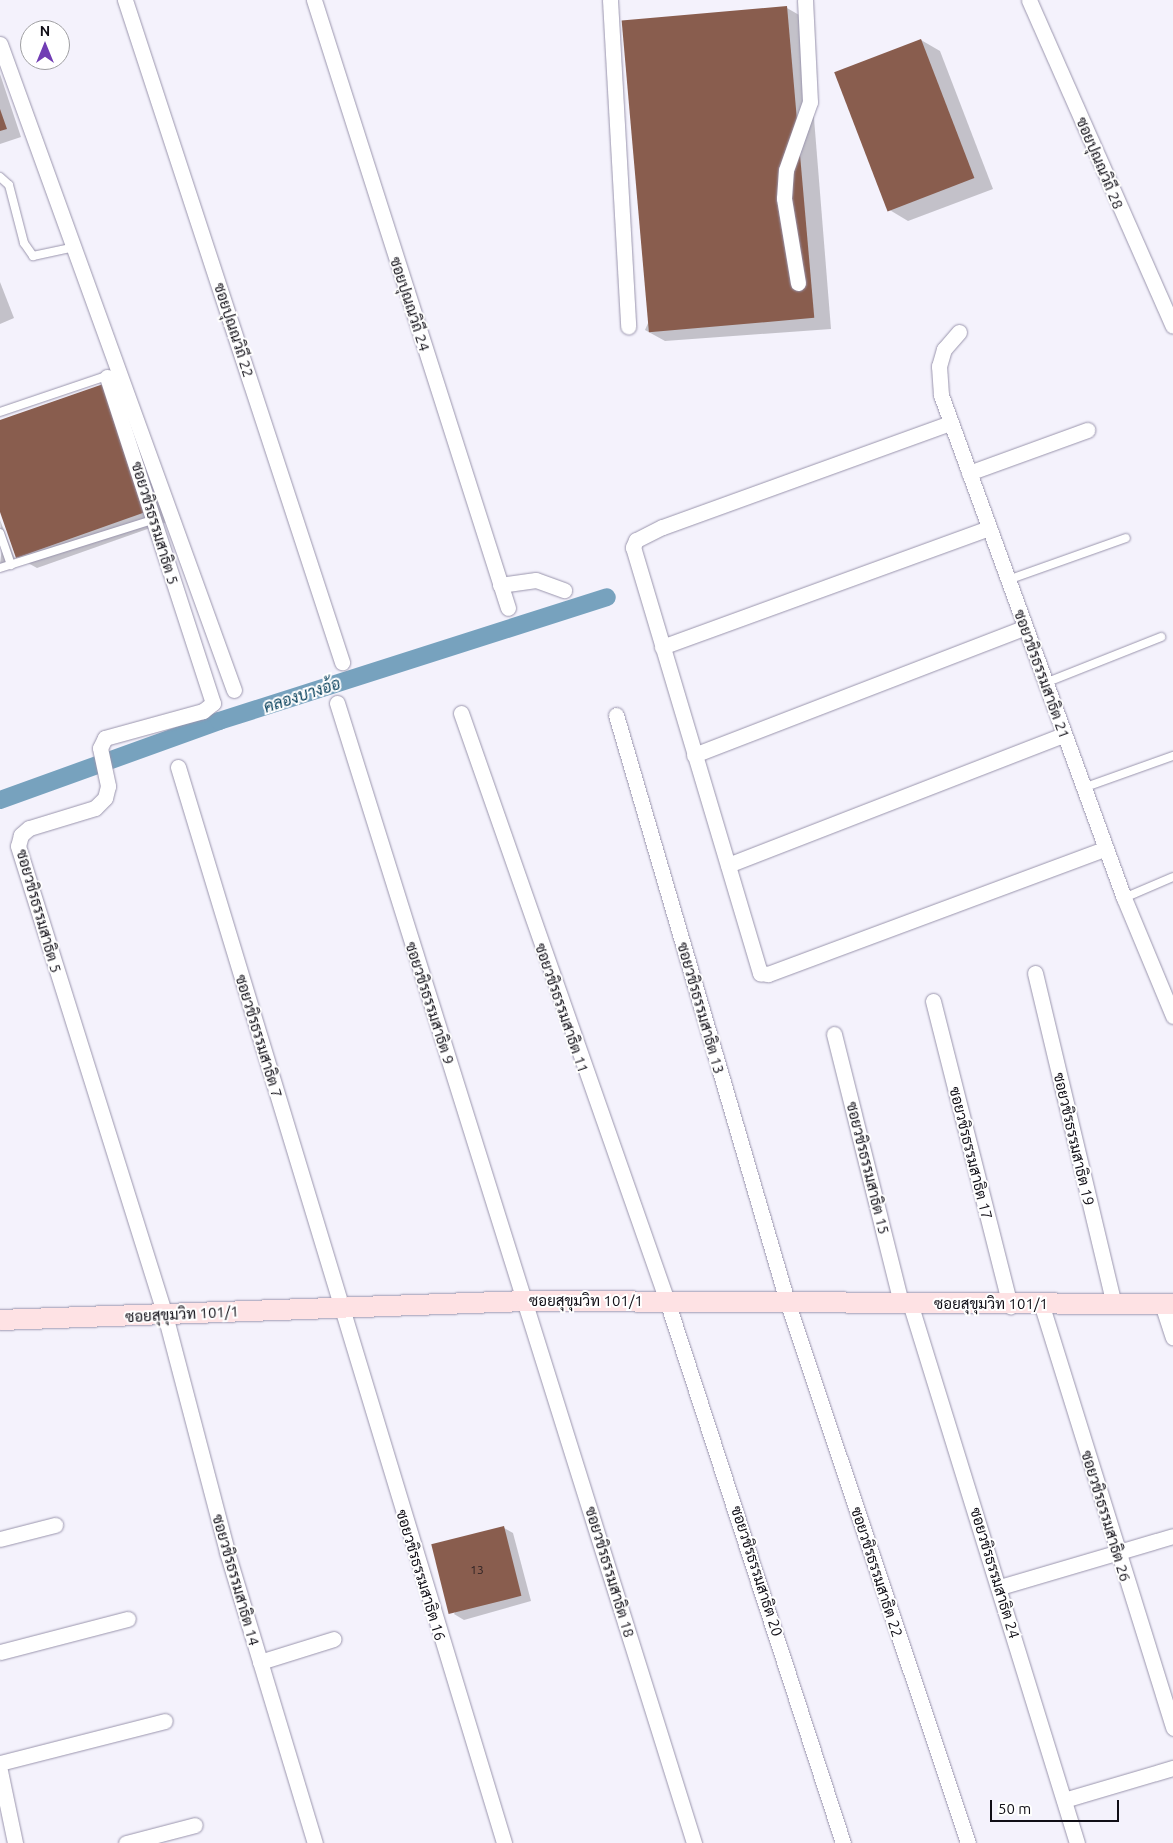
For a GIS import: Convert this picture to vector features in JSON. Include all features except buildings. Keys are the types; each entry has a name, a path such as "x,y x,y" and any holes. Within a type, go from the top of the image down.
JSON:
{"street":[{"name":"ซอยปุณณวิถี 22","path":"125,0 342,662"},
{"name":"ซอยปุณณวิถี 24","path":"314,0 508,608"},
{"path":"610,0 628,327"},
{"path":"798,283 784,198 786,170 810,102 806,0"},
{"name":"ซอยปุณณวิถี 28","path":"1029,0 1173,326"},
{"path":"0,44 72,248 112,372 234,690"},
{"name":"ซอยวชิรธรรมสาธิต 21","path":"959,332 944,349 939,366 950,423 1105,849 1124,898 1168,991 1173,1016"},
{"name":"ซอยวชิรธรรมสาธิต 5","path":"112,372 155,519 213,703 203,711 105,738 100,748 108,786 106,798 95,808 29,828 20,835 18,846 165,1315"},
{"path":"950,423 636,540 634,558 760,973 768,974 1105,849"},
{"path":"969,473 1087,430"},
{"path":"662,647 989,528"},
{"path":"500,585 536,580 564,590"},
{"path":"694,755 1025,627"},
{"name":"ซอยวชิรธรรมสาธิต 9","path":"337,703 526,1301"},
{"name":"ซอยวชิรธรรมสาธิต 11","path":"461,713 564,1016 668,1301"},
{"name":"ซอยวชิรธรรมสาธิต 13","path":"616,715 787,1301"},
{"path":"728,865 1064,735"},
{"name":"ซอยวชิรธรรมสาธิต 7","path":"178,767 340,1306"},
{"name":"ซอยวชิรธรรมสาธิต 19","path":"1035,973 1114,1305"},
{"name":"ซอยวชิรธรรมสาธิต 17","path":"932,1001 1010,1306"},
{"name":"ซอยวชิรธรรมสาธิต 15","path":"834,1034 906,1303"},
{"name":"ซอยสุขุมวิท 101/1","path":"0,1320 165,1315 340,1306 526,1301 787,1301 1010,1306 1041,1303 1168,1304"},
{"name":"ซอยวชิรธรรมสาธิต 18","path":"526,1301 694,1843"},
{"name":"ซอยวชิรธรรมสาธิต 20","path":"668,1301 843,1843"},
{"name":"ซอยวชิรธรรมสาธิต 22","path":"787,1301 968,1843"},
{"name":"ซอยวชิรธรรมสาธิต 24","path":"906,1303 1000,1587 1077,1843"},
{"name":"ซอยวชิรธรรมสาธิต 26","path":"1041,1303 1173,1728"},
{"path":"1168,1304 1173,1337"},
{"name":"ซอยวชิรธรรมสาธิต 16","path":"340,1306 504,1843"},
{"name":"ซอยวชิรธรรมสาธิต 14","path":"165,1315 260,1662 315,1843"},
{"path":"0,1539 55,1525"},
{"path":"1000,1587 1173,1536"},
{"path":"0,1652 128,1619"},
{"path":"260,1662 334,1639"},
{"path":"0,1763 165,1721"},
{"path":"1064,1800 1173,1768"},
{"path":"0,1771 15,1843"},
{"path":"126,1843 194,1825"}],"lane":[{"path":"0,178 8,185 24,243 33,256 72,248"},
{"path":"0,412 112,372"},
{"path":"0,568 155,519"},
{"path":"0,534 11,565"},
{"path":"1008,580 1126,538"},
{"path":"1045,683 1161,637"},
{"path":"1083,788 1173,756"},
{"path":"1124,898 1173,878"}],"waterway":[{"name":"คลองบางอ้อ","path":"0,800 219,721 607,597"}]}
